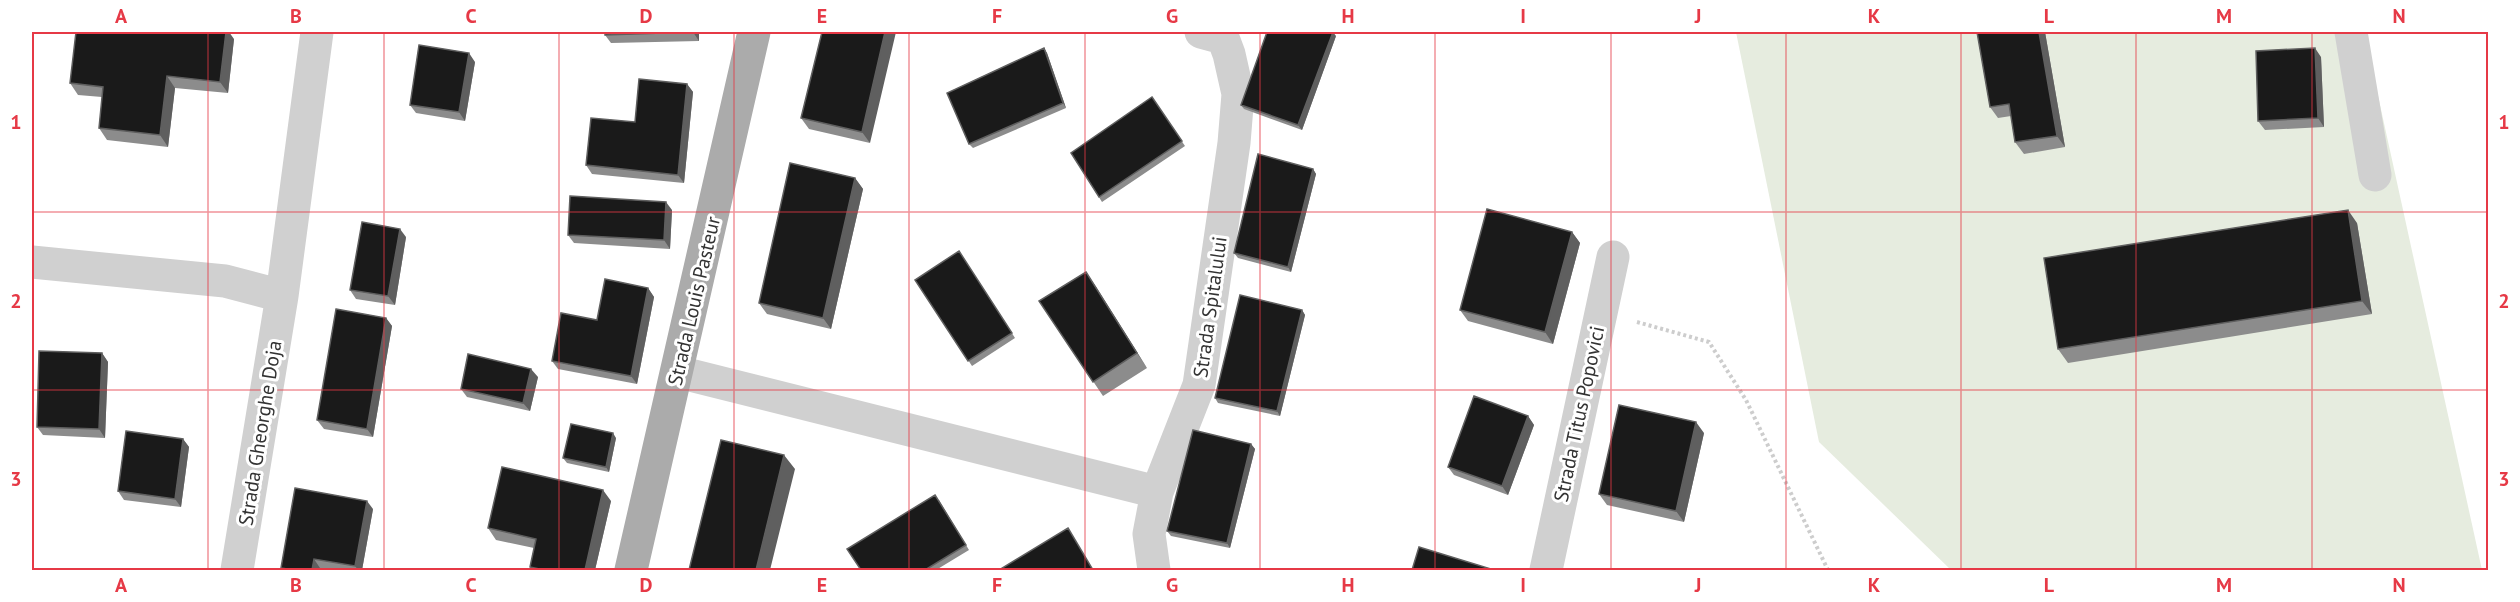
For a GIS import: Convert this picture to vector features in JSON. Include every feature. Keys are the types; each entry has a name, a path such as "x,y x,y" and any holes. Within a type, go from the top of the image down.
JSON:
{"main road":[{"name":"Strada Louis Pasteur","path":"631,570 754,32"}],"street":[{"name":"Strada Gheorghe Doja","path":"237,570 282,296 317,32"},
{"path":"2351,32 2375,175"},
{"name":"Strada Spitalului","path":"1154,570 1149,534 1157,492 1199,385 1232,155 1238,94 1229,54 1212,35"},
{"name":"Strada Titus Popovici","path":"1546,570 1613,257"},
{"path":"32,262 225,281 282,296"},
{"path":"678,372 1157,492"}],"path":[{"path":"1601,312 1709,342 1746,400 1828,570"}],"shaded area":[{"path":"1736,32 2364,32 2482,570 1951,570 1819,442"}],"building":[{"path":"76,32 226,32 220,82 167,76 160,135 99,128 103,87 70,83"},
{"path":"605,32 693,32 605,35"},
{"path":"822,32 885,32 862,132 801,118"},
{"path":"1267,32 1333,32 1298,125 1241,105"},
{"path":"1977,32 2039,32 2057,136 2015,142 2009,104 1990,107"},
{"path":"419,45 469,53 459,112 410,105"},
{"path":"1044,48 1063,103 969,144 947,93"},
{"path":"2315,48 2318,118 2258,121 2256,51"},
{"path":"639,79 687,84 678,175 586,165 591,118 635,122"},
{"path":"1152,97 1182,141 1099,197 1071,153"},
{"path":"1258,154 1313,169 1288,267 1234,253"},
{"path":"790,163 855,178 823,318 759,303"},
{"path":"570,196 666,202 664,240 568,235"},
{"path":"1487,209 1572,232 1545,332 1460,310"},
{"path":"2348,210 2362,301 2058,349 2044,258"},
{"path":"362,222 400,229 388,296 350,290"},
{"path":"959,251 1012,333 968,361 915,280"},
{"path":"1086,272 1137,353 1093,382 1039,301"},
{"path":"605,279 648,288 631,376 552,361 561,313 597,320"},
{"path":"1240,295 1302,310 1277,411 1215,398"},
{"path":"336,309 386,318 367,429 317,420"},
{"path":"39,351 102,353 99,429 37,427"},
{"path":"468,354 531,369 523,403 461,389"},
{"path":"1474,396 1528,416 1502,486 1448,467"},
{"path":"1619,405 1696,422 1676,511 1599,494"},
{"path":"571,424 613,433 606,467 563,458"},
{"path":"1193,430 1251,444 1227,543 1167,531"},
{"path":"126,431 183,439 175,499 118,491"},
{"path":"721,440 784,455 756,570 689,570"},
{"path":"502,467 603,490 585,570 544,570 530,567 536,539 488,528"},
{"path":"295,488 367,501 355,566 314,559 312,570 281,568"},
{"path":"935,495 966,545 925,570 861,570 847,549"},
{"path":"1068,528 1093,570 999,570"},
{"path":"1419,547 1491,569 1491,570 1412,570"}]}
